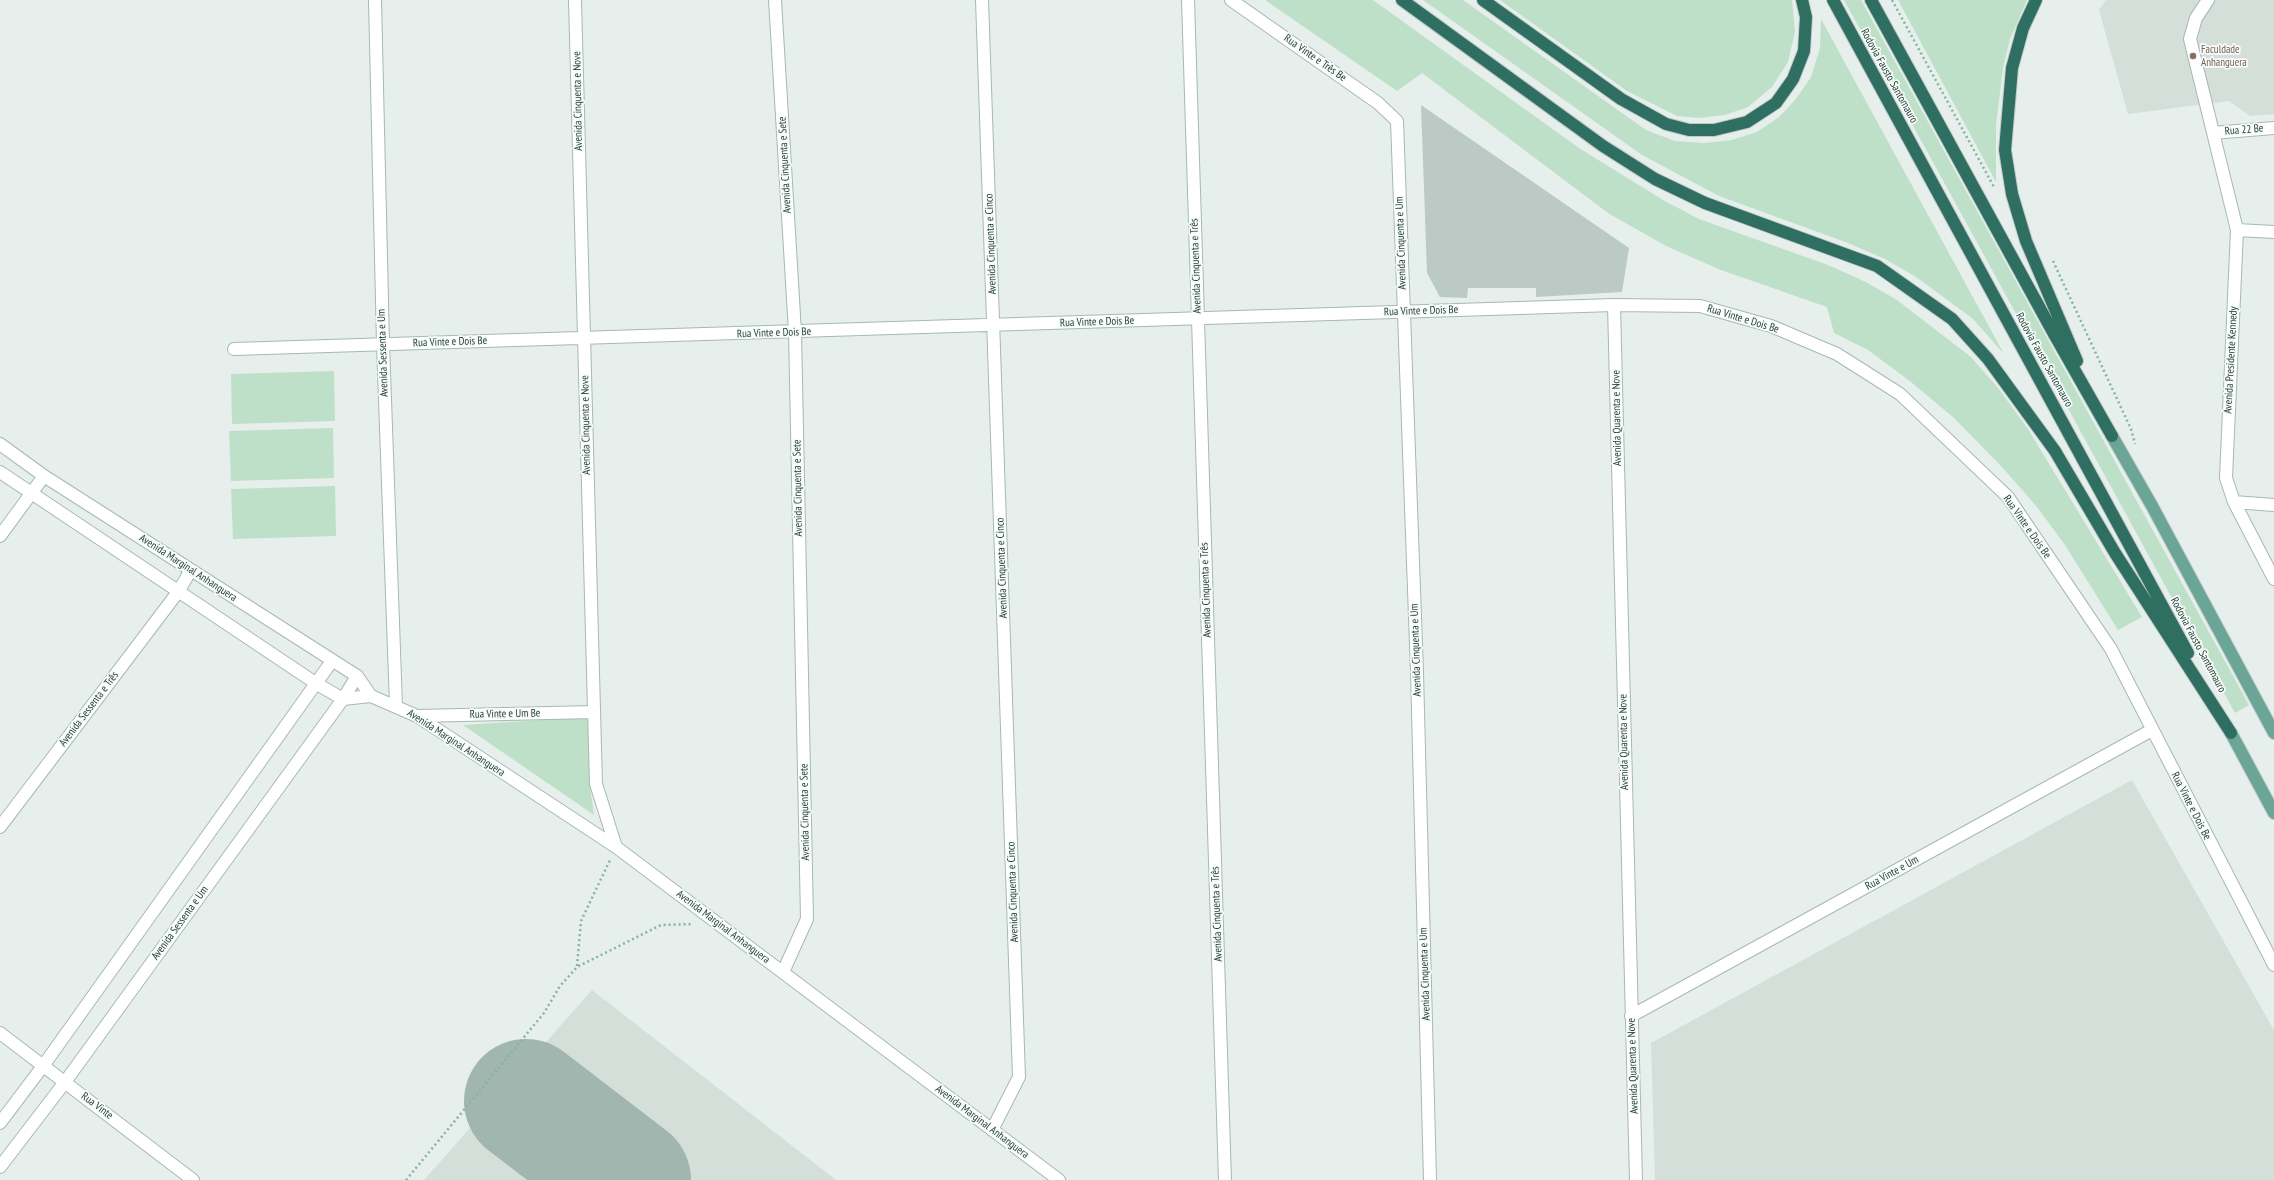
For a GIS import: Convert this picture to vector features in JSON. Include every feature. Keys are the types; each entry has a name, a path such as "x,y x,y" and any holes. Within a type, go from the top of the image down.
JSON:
{"highway":[{"path":"1402,0 1603,146 1655,179 1705,203 1877,266 1952,319 1988,359 2055,451 2115,553 2231,733"},
{"path":"1482,0 1627,102 1666,124 1689,130 1714,130 1747,122 1776,103 1793,79 1804,51 1806,17 1802,0"},
{"name":"Rodovia Fausto Santomauro","path":"1833,0 2231,733"},
{"name":"Rodovia Fausto Santomauro","path":"1871,0 2050,328 2112,436"},
{"path":"2036,0 2023,28 2011,75 2004,150 2012,194 2026,241 2055,314 2112,436"}],"main road":[{"path":"2112,436 2152,506 2273,731"},
{"path":"2231,733 2274,813"}],"street":[{"name":"Avenida Sessenta e Um","path":"375,0 383,344 396,706"},
{"name":"Avenida Cinquenta e Nove","path":"575,0 596,784 616,847"},
{"name":"Avenida Cinquenta e Sete","path":"776,0 795,332 807,919 783,972"},
{"name":"Avenida Cinquenta e Cinco","path":"982,0 1019,1078 992,1130"},
{"name":"Avenida Cinquenta e Três","path":"1188,0 1225,1180"},
{"name":"Rua Vinte e Três Be","path":"1231,0 1378,103 1397,121"},
{"name":"Avenida Presidente Kennedy","path":"2208,0 2196,18 2190,39 2237,230 2226,478 2234,502 2274,579"},
{"name":"Avenida Cinquenta e Um","path":"1397,121 1417,672 1430,1180"},
{"name":"Rua 22 Be","path":"2213,132 2274,128"},
{"path":"2237,230 2274,232"},
{"name":"Rua Vinte e Dois Be","path":"234,349 795,332 1614,304 1700,306 1771,326 1837,354 1900,394 2008,497 2111,649 2274,965"},
{"name":"Avenida Quarenta e Nove","path":"1614,304 1636,1180"},
{"name":"Avenida Marginal Anhanguera","path":"0,444 44,476 357,676 372,696 417,716 616,847 1059,1180"},
{"path":"0,472 31,495 343,700 372,696"},
{"path":"0,536 44,476"},
{"path":"2234,502 2274,505"},
{"name":"Avenida Sessenta e Três","path":"0,827 178,592 191,570"},
{"path":"0,1123 43,1066 332,661"},
{"name":"Avenida Sessenta e Um","path":"0,1167 64,1082 343,700 357,676"},
{"name":"Rua Vinte e Um Be","path":"417,716 593,712"},
{"name":"Rua Vinte e Um","path":"1631,1016 2152,730"},
{"name":"Rua Vinte","path":"0,1032 194,1180"}],"path":[{"path":"577,967 581,921 616,847"},
{"path":"406,1180 544,1013 560,986 577,967 661,925 718,923"}],"shaded area":[{"name":"Faculdade Anhanguera","path":"2106,0 2274,0 2274,114 2250,116 2229,101 2128,114 2099,10"},
{"path":"2132,780 2274,1030 2274,1180 1655,1180 1651,1043"},
{"path":"592,990 836,1180 424,1180"}],"green space":[{"path":"1265,0 1373,0 1579,148 1663,200 1699,219 1828,265 1866,282 1897,300 1971,357 1998,388 2028,429 2142,617 2118,630 2065,545 2037,507 2002,467 1954,418 1911,382 1868,350 1834,333 1827,307 1721,270 1666,246 1608,213 1422,73 1397,91"},
{"path":"1423,0 1463,0 1646,130 1675,141 1704,143 1732,140 1757,132 1779,117 1796,99 1811,77 1820,48 1821,19 2004,354 1972,318 1916,277 1885,259 1848,243 1719,196 1642,155"},
{"path":"1500,0 1792,0 1795,32 1788,62 1772,87 1748,107 1725,115 1699,118 1677,116 1627,91"},
{"path":"1844,0 1861,0 2249,705 2235,713"},
{"path":"1898,0 2027,0 2010,39 2003,68 1996,125 1996,182"},
{"path":"334,371 335,421 232,424 231,374"},
{"path":"333,428 334,478 231,481 229,431"},
{"path":"335,486 336,536 233,539 231,489"},
{"path":"588,717 590,787 594,815 463,725"}],"building":[{"path":"1421,105 1629,248 1622,292 1536,297 1536,288 1468,288 1467,298 1440,297 1427,273"}],"runway":[{"path":"526,1101 629,1180"}],"place":[{"name":"Faculdade Anhanguera","path":"2193,56"}]}
